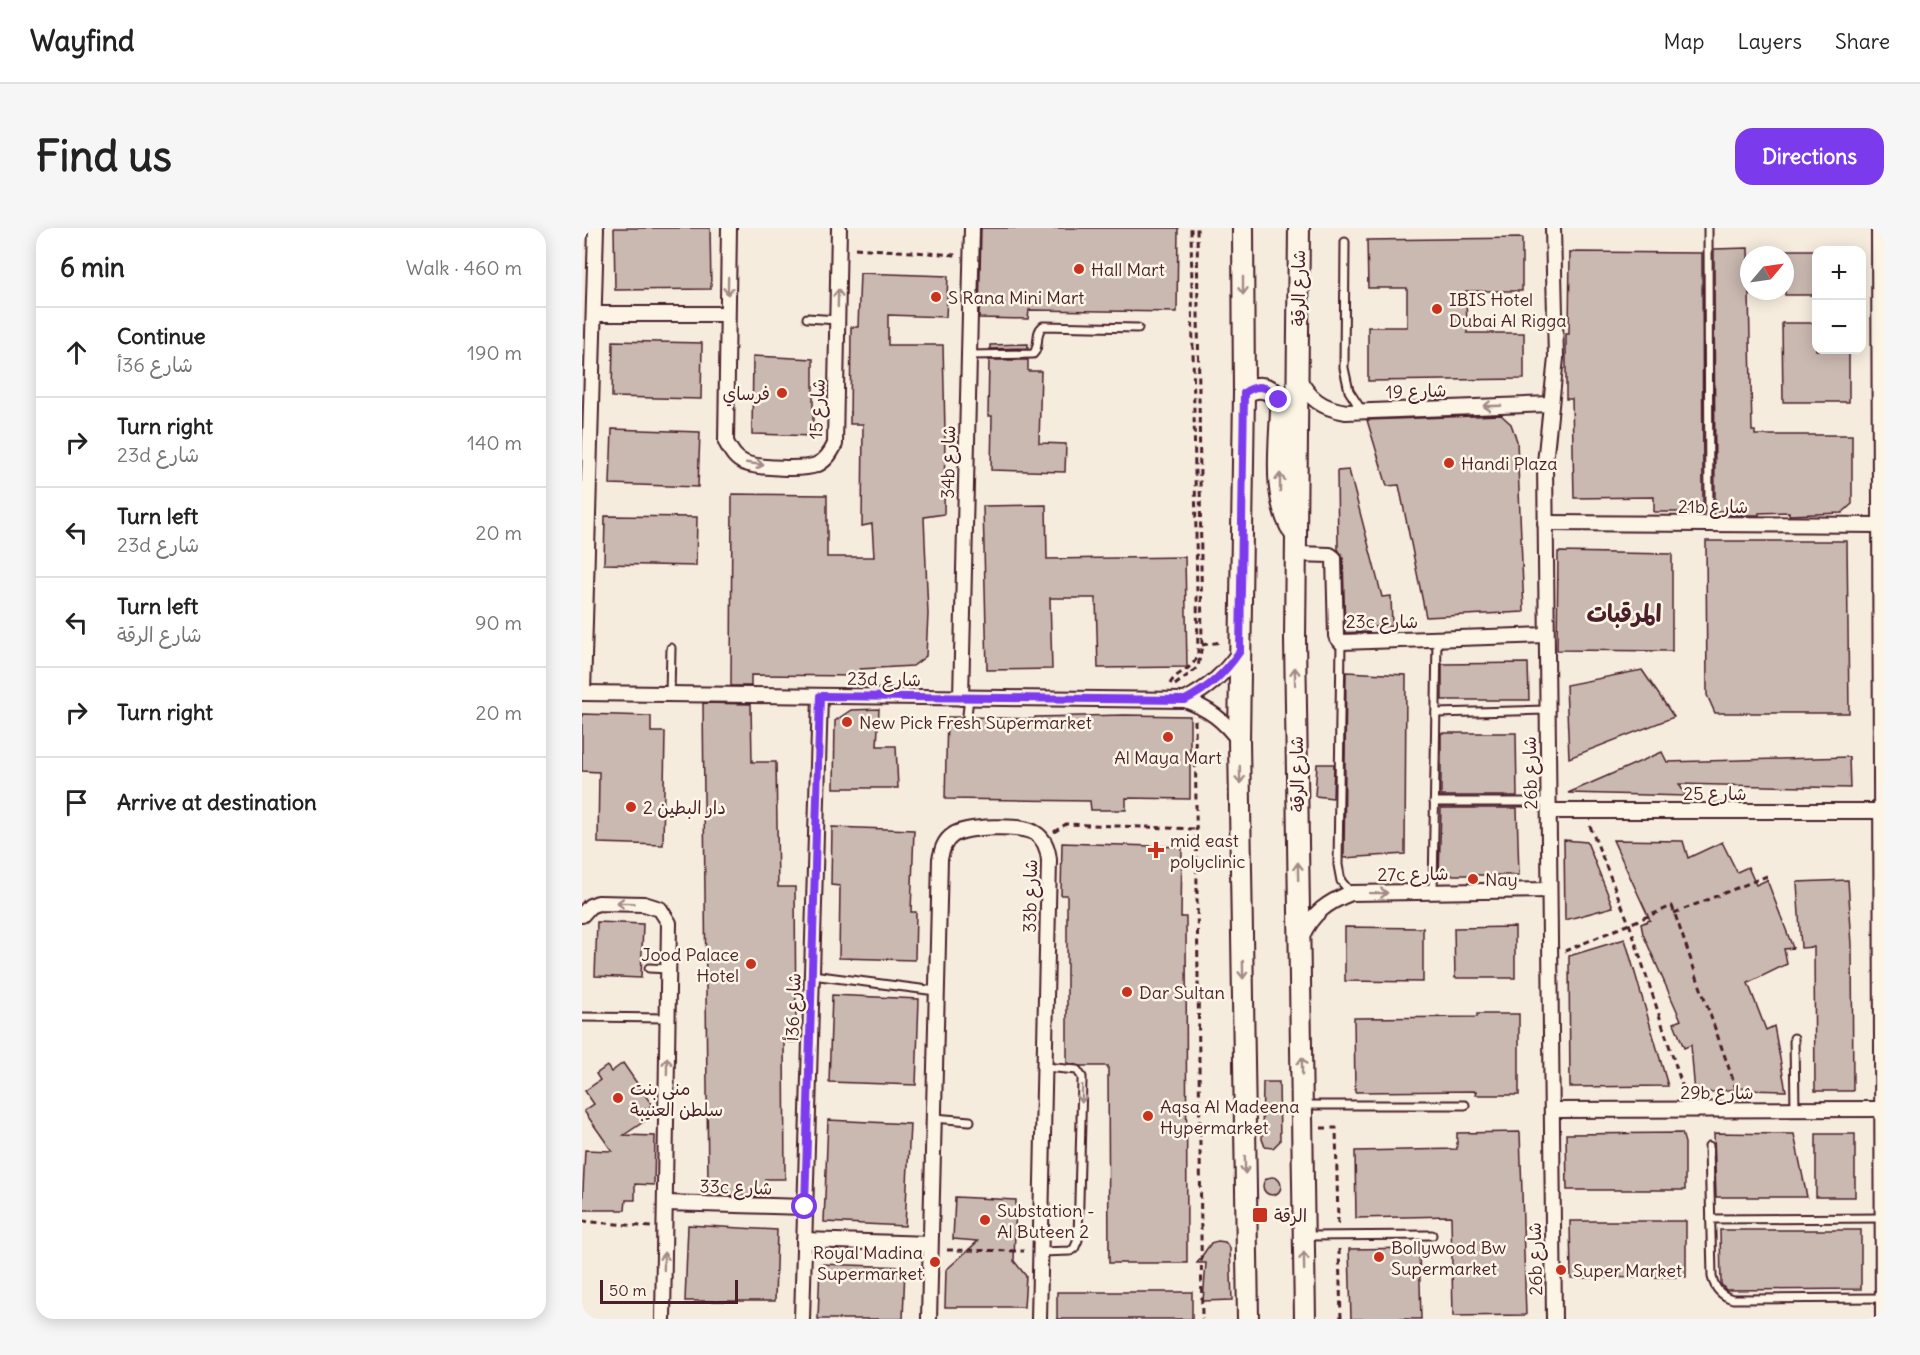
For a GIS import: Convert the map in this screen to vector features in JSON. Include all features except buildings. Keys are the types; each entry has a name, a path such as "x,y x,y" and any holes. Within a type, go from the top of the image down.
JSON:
{"street":[{"path":"583,693 596,228"},
{"name":"شارع 15","path":"729,228 726,442 731,452 747,464 806,467 824,460 831,453 835,444 839,228"},
{"name":"34b شارع","path":"965,698 972,228"},
{"path":"1243,228 1244,393 1239,741 1248,1319"},
{"name":"شارع الرقة","path":"1299,228 1295,639 1305,1319"},
{"name":"26b شارع","path":"1553,228 1556,347 1545,463 1545,523 1554,1319"},
{"path":"1879,228 1882,444 1880,525 1883,1319"},
{"path":"594,314 728,314"},
{"name":"شارع 19","path":"1298,377 1305,391 1316,402 1331,409 1346,412 1551,404"},
{"path":"1244,393 1251,388 1268,388 1279,400 1280,492 1285,515 1297,545"},
{"name":"21b شارع","path":"1545,523 1880,525"},
{"name":"23c شارع","path":"1297,545 1334,558 1336,636 1341,642 1546,635"},
{"path":"1185,700 1202,692 1216,680 1240,651"},
{"name":"23d شارع","path":"583,693 1185,700 1216,715 1239,741"},
{"name":"شارع 36أ","path":"802,1319 820,696"},
{"name":"شارع 25","path":"1548,806 1584,811 1881,811"},
{"name":"33b شارع","path":"929,1319 940,859 946,841 963,830 1016,828 1036,833 1043,840 1048,850 1049,861 1039,1319"},
{"name":"27c شارع","path":"1299,940 1307,924 1319,910 1351,893 1550,890"},
{"path":"582,915 590,906 606,903 644,904 660,909 669,922 663,1319"},
{"name":"29b شارع","path":"1552,1110 1882,1109"},
{"name":"33c شارع","path":"665,1203 805,1207"},
{"path":"804,1240 930,1247"}],"lane":[{"path":"1708,228 1709,524"},
{"path":"1345,242 1344,368 1349,391 1362,411"},
{"path":"807,318 838,320"},
{"path":"969,355 1033,354 1037,350 1039,330 1043,326 1138,328"},
{"path":"1433,892 1437,639"},
{"path":"1341,642 1338,865 1341,881 1351,893"},
{"path":"670,694 671,648"},
{"path":"965,698 967,716"},
{"path":"1436,713 1547,710"},
{"path":"1434,802 1548,806"},
{"path":"650,968 669,969"},
{"path":"812,975 936,992"},
{"path":"582,1017 668,1018"},
{"path":"1794,1038 1795,1110"},
{"path":"1041,1252 1070,1251 1074,1249 1078,1240 1082,1081 1077,1070 1045,1067"},
{"path":"1302,1105 1465,1105"},
{"path":"933,1118 970,1121"},
{"path":"1709,1146 1712,1277 1714,1285 1725,1297 1733,1299 1883,1298"},
{"path":"1711,1219 1883,1218"},
{"path":"1304,1236 1432,1235"}],"path":[{"path":"1169,700 1170,682 1176,675 1192,667 1198,656 1191,228"},
{"path":"1169,700 1175,684 1198,667 1202,645 1197,228"},
{"path":"838,247 971,256"},
{"path":"1195,717 1202,1319"},
{"path":"1584,811 1629,924 1690,1110"},
{"path":"1043,840 1066,824 1196,829"},
{"path":"1674,913 1767,876"},
{"path":"1550,957 1672,906 1743,1110"},
{"path":"1318,1134 1318,1128 1336,1128"},
{"path":"582,1221 665,1228"},
{"path":"930,1247 1041,1252"}],"place":[{"name":"Hall Mart","path":"1079,269"},
{"name":"S Rana Mini Mart","path":"936,297"},
{"name":"IBIS Hotel Dubai Al Rigga","path":"1437,309"},
{"name":"فرساي","path":"782,393"},
{"name":"Handi Plaza","path":"1449,463"},
{"name":"New Pick Fresh Supermarket","path":"847,722"},
{"name":"Al Maya Mart","path":"1168,737"},
{"name":"دار البطين 2","path":"631,807"},
{"name":"mid east polyclinic","path":"1156,850"},
{"name":"Nay","path":"1473,879"},
{"name":"Jood Palace Hotel","path":"751,964"},
{"name":"Dar Sultan","path":"1127,992"},
{"name":"منى بنت سلطن العنيبة","path":"618,1098"},
{"name":"Aqsa Al Madeena Hypermarket","path":"1148,1116"},
{"name":"الرقة","path":"1260,1215"},
{"name":"Substation - Al Buteen 2","path":"985,1220"},
{"name":"Bollywood Bw Supermarket","path":"1379,1257"},
{"name":"Royal Madina Supermarket","path":"935,1262"},
{"name":"Super Market","path":"1561,1270"}],"district":[{"name":"المرقبات","path":"1624,613"}],"route":[{"path":"805,1207 820,696 1185,700 1202,692 1230,667 1240,651 1244,393 1251,388 1268,388 1279,400"}]}
